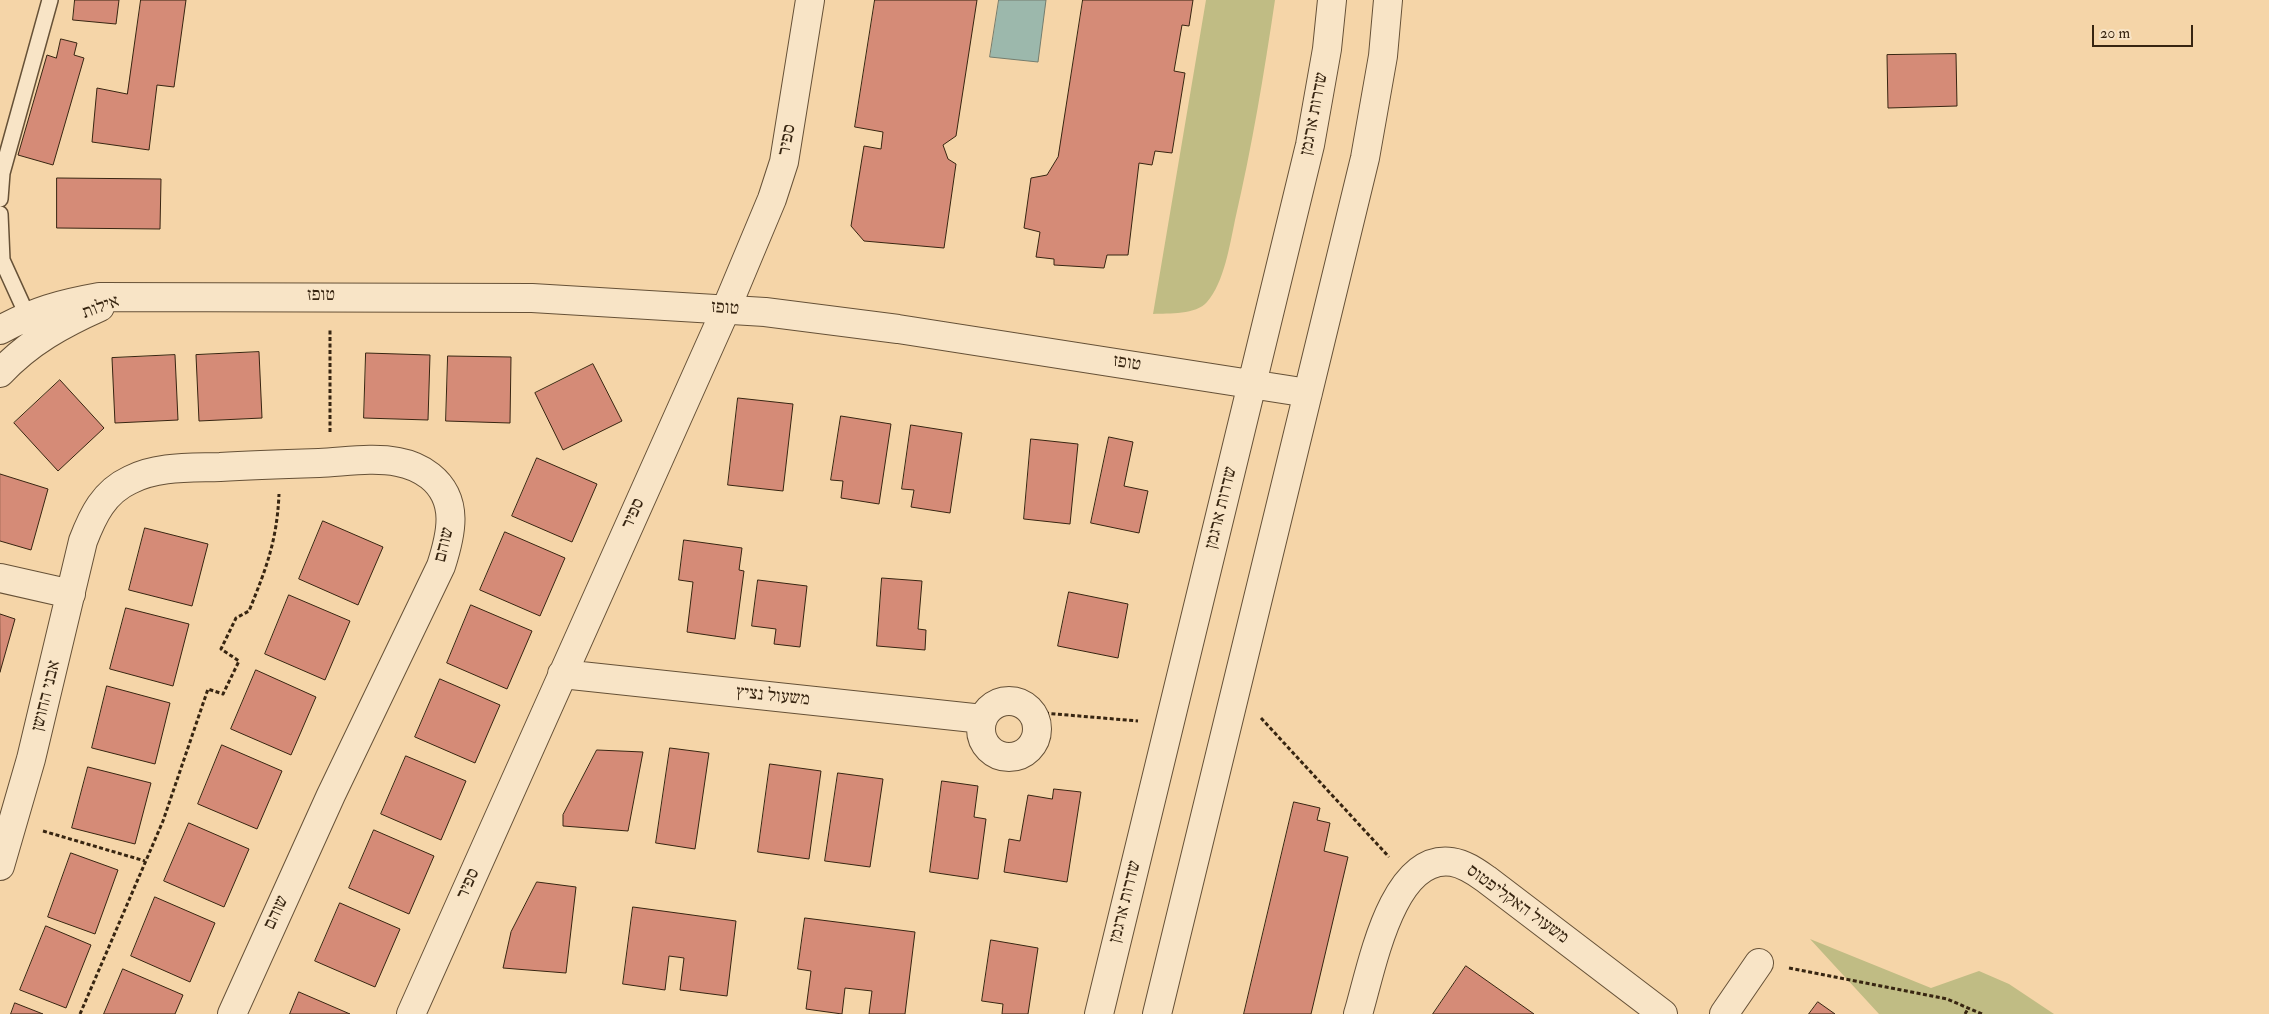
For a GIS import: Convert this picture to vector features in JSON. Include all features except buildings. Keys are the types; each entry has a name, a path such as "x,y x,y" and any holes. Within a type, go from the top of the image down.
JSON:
{"street":[{"name":"ספיר","path":"411,1014 726,309 772,199 784,162 810,0"},
{"name":"שדרות ארגמן","path":"1099,1014 1310,145 1327,49 1332,0"},
{"path":"1157,1014 1365,158 1383,56 1388,0"},
{"name":"טופז","path":"137,296 532,298 726,309 851,322 1308,393"},
{"name":"אילות","path":"0,330 26,315 62,303 99,297 137,296"},
{"name":"אילות","path":"0,373 14,358 41,336 103,306 137,296"},
{"name":"שוהם","path":"71,594 83,541 92,518 103,500 116,488 131,479 162,470 381,460 399,462 415,467 429,475 441,487 448,502 452,520 449,541 441,566 331,795 232,1014"},
{"path":"0,578 71,594"},
{"name":"אבני החושן","path":"0,866 34,750 71,594"},
{"name":"משעול נציץ","path":"562,674 983,719"},
{"path":"1008,701 1019,702 1032,712 1037,728 1035,739 1026,752 1010,757 1000,755 987,746 981,730 983,719 992,706 1008,701"},
{"name":"משעול האקליפטוס","path":"1358,1014 1391,908 1399,893 1421,869 1436,863 1452,862 1468,867 1663,1014"},
{"path":"1724,1014 1759,963"},
{"path":"411,1014 417,1014"}],"lane":[{"path":"0,198 2,173 50,0"},
{"path":"0,214 2,260 26,315"}],"path":[{"path":"330,296 330,463"},
{"path":"80,1014 163,821 208,689 223,694 239,662 221,649 236,618 249,611 270,559 278,520 280,464"},
{"path":"1236,690 1410,879"},
{"path":"1032,712 1169,725"},
{"path":"13,822 145,861"},
{"path":"1759,963 1948,999 1982,1014"},
{"path":"1965,1014 1968,1007"}],"shaded area":[{"path":"999,0 1046,0 1038,62 990,57"},
{"path":"1206,0 1275,0 1262,83 1226,263 1218,285 1207,302 1196,309 1182,313 1153,314"},
{"path":"1810,939 1931,988 1979,971 2009,984 2054,1014 1879,1014"}]}
